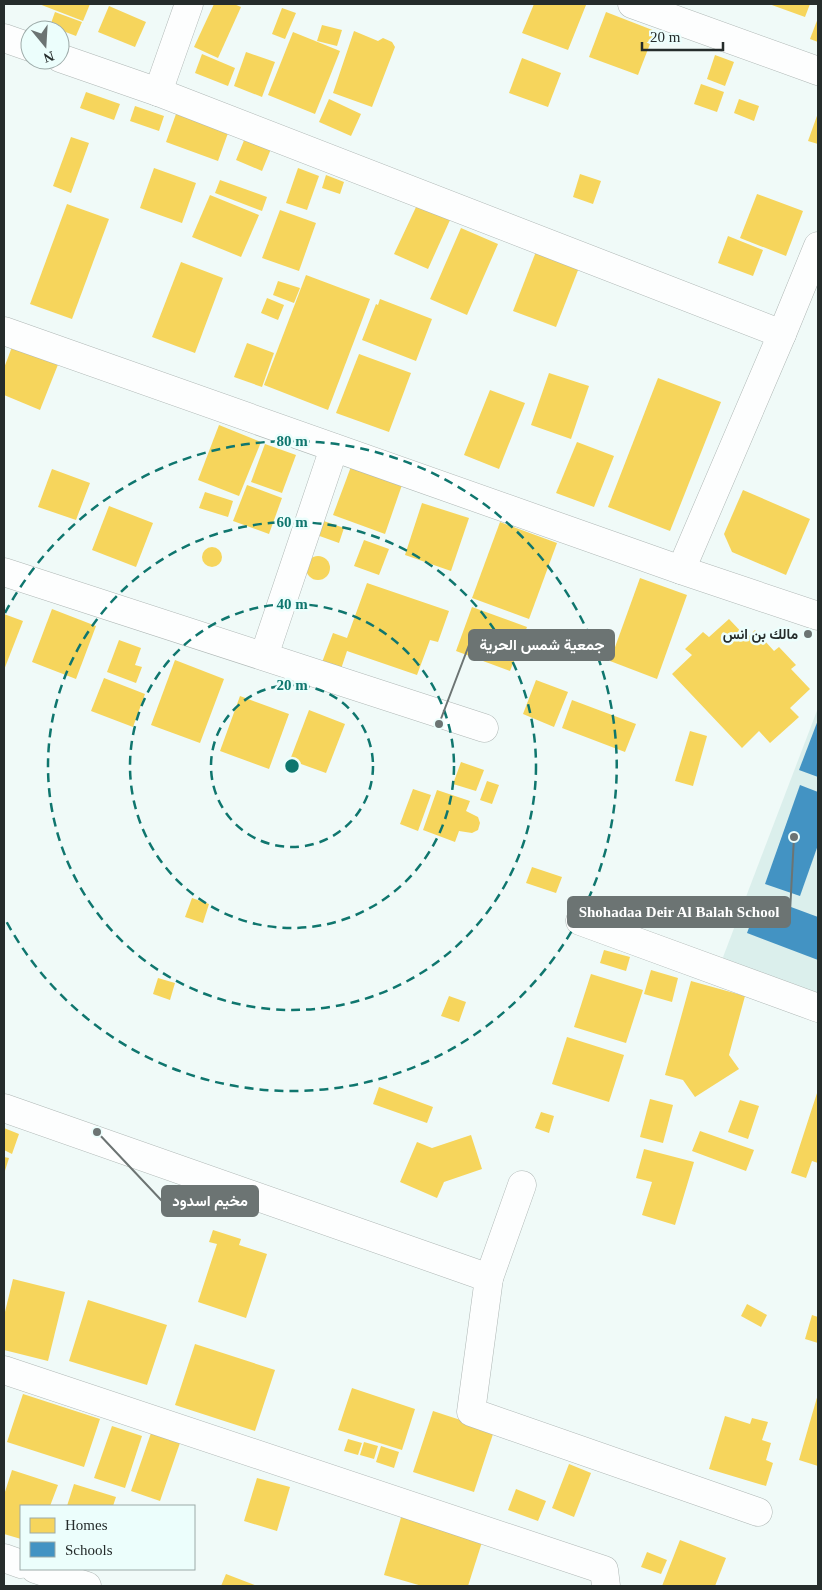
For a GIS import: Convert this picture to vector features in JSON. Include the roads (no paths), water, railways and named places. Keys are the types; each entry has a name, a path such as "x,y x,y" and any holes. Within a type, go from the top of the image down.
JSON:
{"street":[{"path":"158,92 189,4"},
{"path":"632,4 818,71"},
{"path":"4,38 20,44"},
{"path":"70,61 158,92 782,334"},
{"path":"680,570 818,246"},
{"path":"4,331 680,570 818,616"},
{"path":"264,656 334,448"},
{"path":"4,572 484,728"},
{"path":"580,921 818,1008"},
{"path":"4,1108 490,1278"},
{"path":"522,1185 490,1278 471,1412 758,1512"},
{"path":"4,1370 604,1570 606,1586"},
{"path":"4,1558 20,1564"},
{"path":"38,1570 87,1586"}],"place":[{"name":"مالك بن انس","path":"808,634"},
{"name":"جمعية شمس الحرية","path":"439,724"},
{"name":"Shohadaa Deir Al Balah School","path":"794,837"},
{"name":"مخيم اسدود","path":"97,1132"}]}
